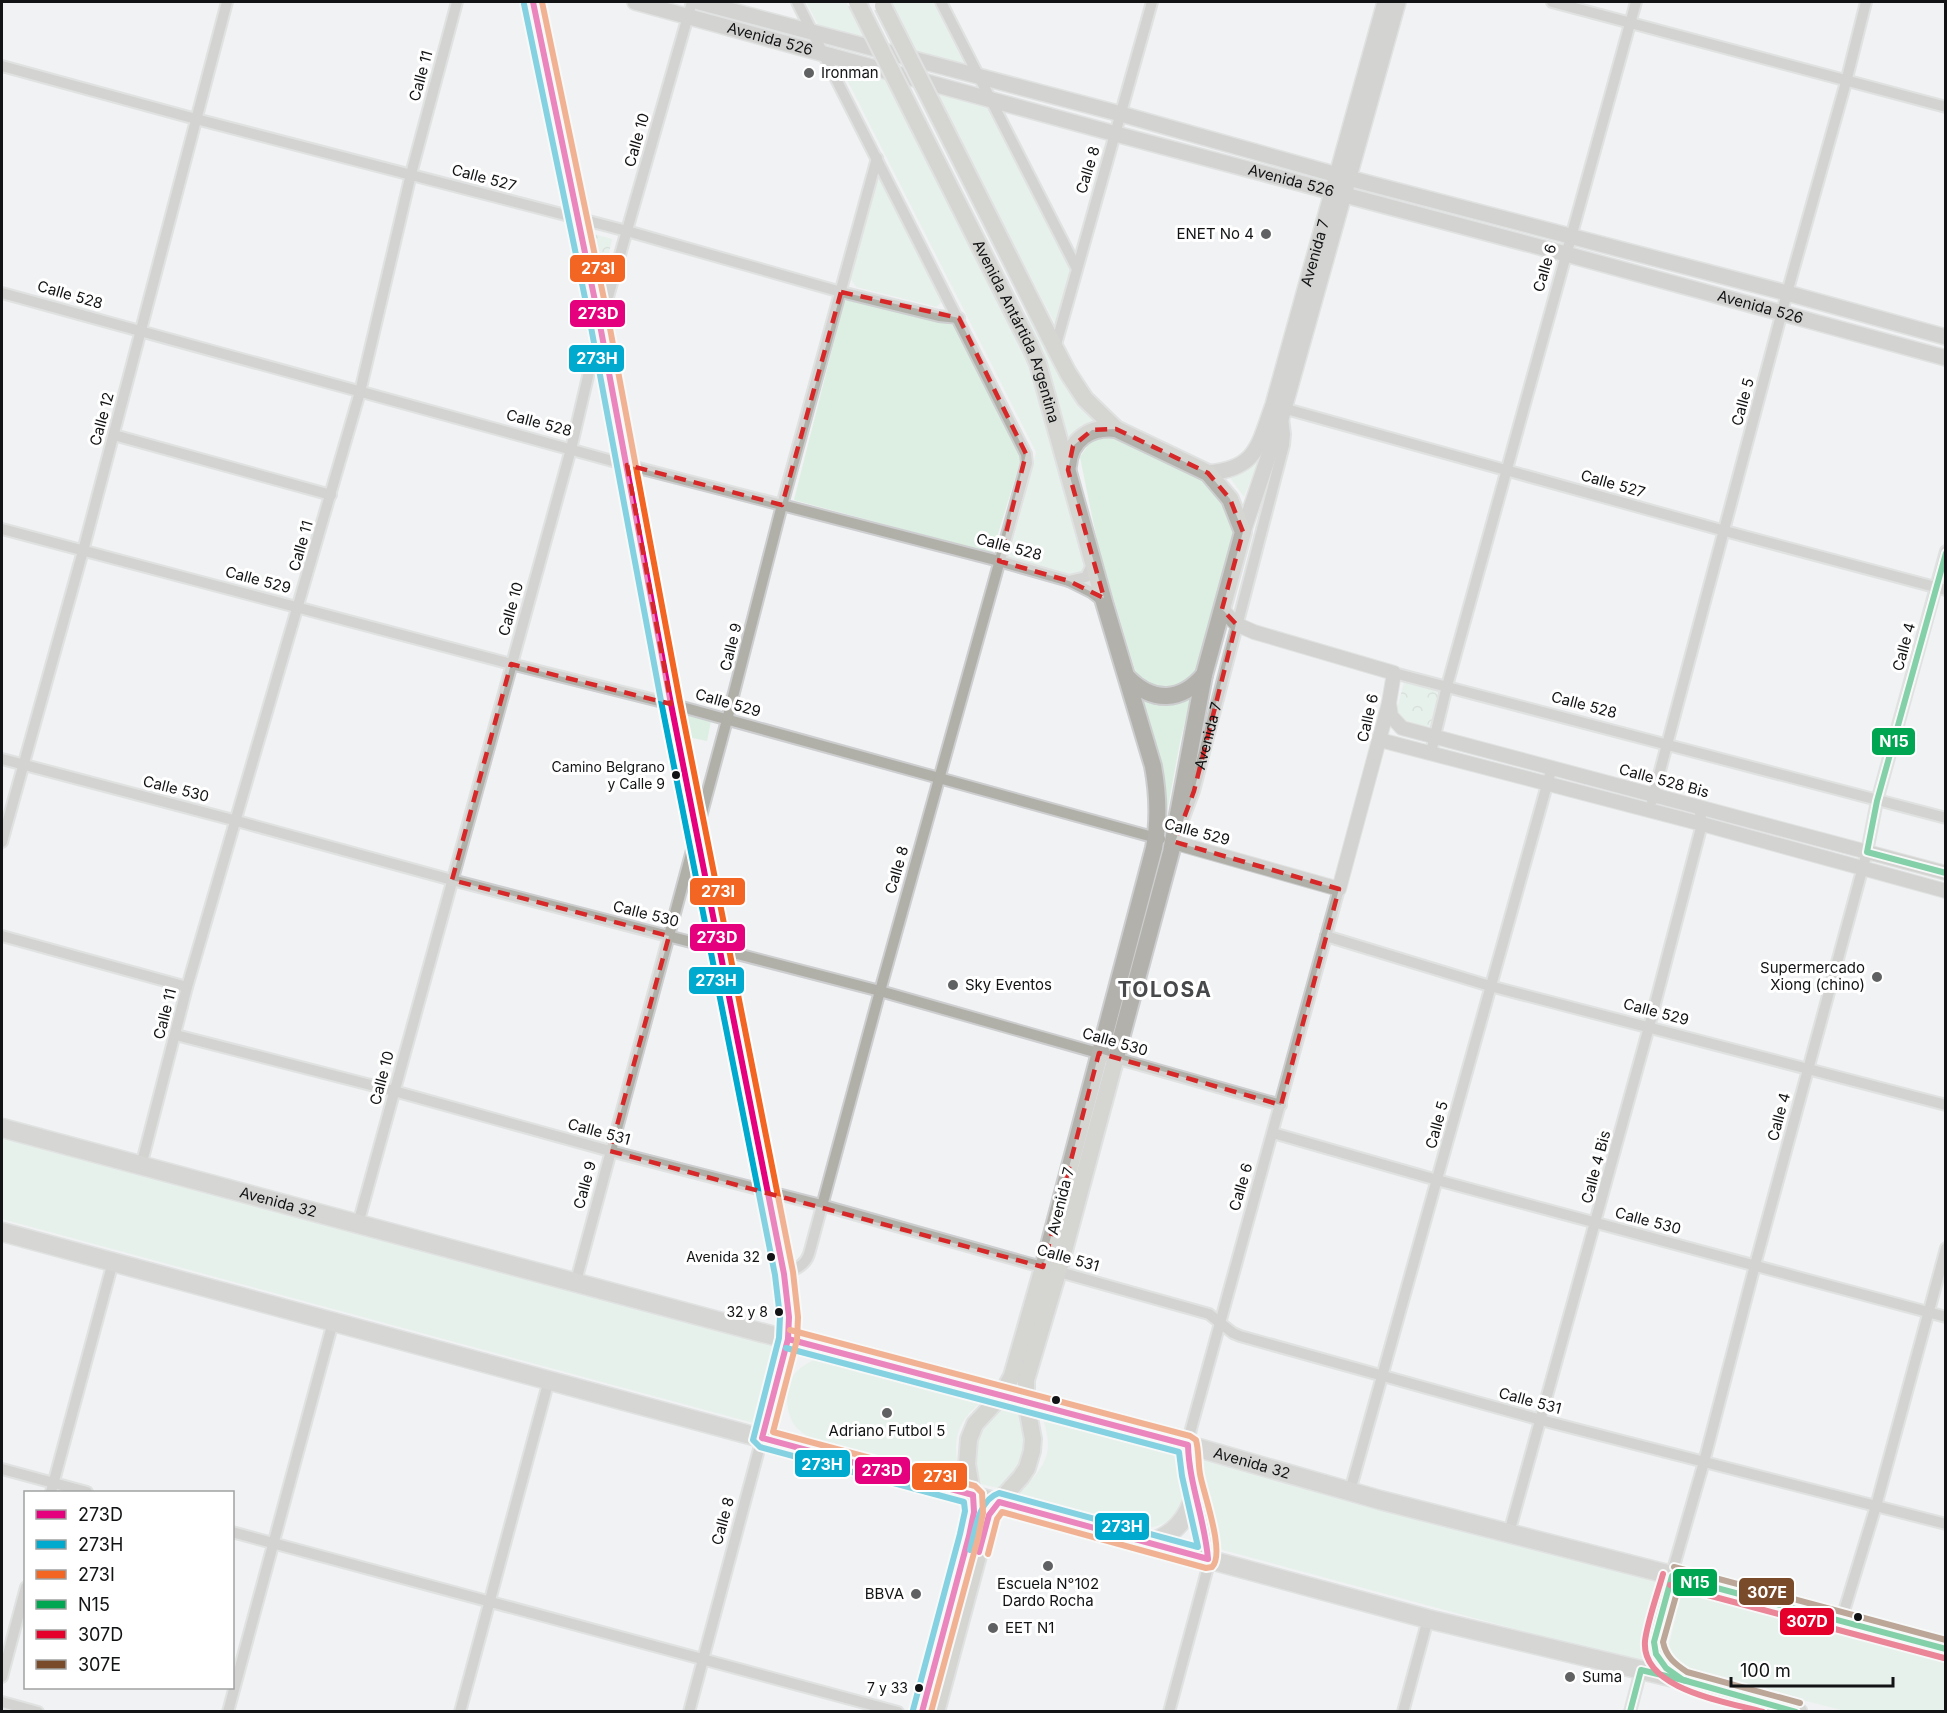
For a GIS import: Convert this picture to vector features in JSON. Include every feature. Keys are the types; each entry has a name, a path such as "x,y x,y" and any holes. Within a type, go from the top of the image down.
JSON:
{"highway":[{"name":"Avenida 32","path":"2,1128 1946,1649"},
{"path":"2,1232 1428,1619 1683,1680 1798,1712"},
{"path":"1149,1543 1164,1537 1178,1527 1189,1512 1196,1493"}],"main road":[{"name":"Avenida 526","path":"636,2 689,9 822,52 1116,134 1946,358"},
{"name":"Avenida 526","path":"699,2 1946,337"},
{"name":"Avenida Antártida Argentina","path":"857,2 1038,364 1104,602 1128,678"},
{"name":"Avenida 7","path":"922,1712 974,1512 967,1464 969,1439 975,1424 1001,1396 1012,1376 1051,1269 1116,1057 1173,842 1204,675 1339,194 1385,2"},
{"name":"Avenida 7","path":"1343,176 1398,2"},
{"name":"Avenida Antártida Argentina","path":"882,4 1055,348 1085,399 1116,429 1208,473 1230,499 1243,532"},
{"name":"Avenida 7","path":"1208,473 1228,471 1245,461 1280,410"},
{"path":"1068,470 1071,452 1081,437 1092,430 1116,429"},
{"path":"1128,678 1148,693 1167,696 1185,692 1204,675"},
{"name":"Avenida 7","path":"936,1712 989,1515 1021,1478 1032,1451 1032,1427 1026,1402 1026,1380 1099,1053 1156,838 1156,778 1128,678"}],"street":[{"name":"Calle 12","path":"2,842 83,551 227,2"},
{"name":"Calle 11","path":"141,1166 187,987 360,392 411,174 457,2"},
{"name":"Calle 8","path":"534,2 600,325 671,704 784,1274 789,1317 788,1339 689,1712"},
{"path":"797,2 959,318"},
{"path":"941,2 1076,267"},
{"name":"Calle 8","path":"1055,348 1152,2"},
{"path":"1552,2 1946,107"},
{"name":"Calle 6","path":"1431,752 1447,686 1636,2"},
{"name":"Calle 5","path":"1650,811 1866,2"},
{"name":"Calle 10","path":"358,1224 571,449 600,325 689,9"},
{"name":"Calle 527","path":"2,66 195,119 627,231 841,292 939,316 959,318"},
{"name":"Calle 9","path":"576,1281 727,720 782,505 877,158"},
{"name":"Calle 528","path":"2,293 627,465 999,561 1068,581 1091,592 1104,602"},
{"name":"Calle 8","path":"784,1274 807,1261 1027,463 1026,454 959,318"},
{"name":"Calle 527","path":"1280,410 1941,588"},
{"name":"Avenida 7","path":"1173,842 1180,830 1194,791 1284,445 1285,434 1280,410"},
{"path":"114,435 331,495"},
{"name":"Calle 529","path":"2,529 671,704 1339,889"},
{"name":"Calle 4","path":"1683,1680 1660,1661 1654,1642 1867,852 1877,801 1941,588 1946,550"},
{"path":"1068,581 1086,576 1093,563"},
{"name":"Calle 528","path":"1222,609 1236,624 1254,632 1395,673 1946,818"},
{"name":"Calle 6","path":"1169,1712 1207,1572 1206,1540 1189,1459 1188,1445 1193,1420 1380,740 1395,673"},
{"name":"Calle 528 Bis","path":"1389,703 1391,716 1402,728 1946,873"},
{"path":"1380,740 1946,891"},
{"name":"Calle 530","path":"2,759 452,880 880,991 1281,1105"},
{"name":"Calle 5","path":"1350,1491 1552,767"},
{"name":"Calle 4 Bis","path":"1509,1533 1649,1027 1701,824 1699,808"},
{"path":"2,936 187,987"},
{"name":"Calle 529","path":"1326,936 1490,986 1946,1105"},
{"name":"Calle 531","path":"176,1035 821,1205 1051,1269 1209,1314 1240,1336 1383,1377 1946,1524"},
{"name":"Calle 530","path":"1273,1132 1437,1180 1946,1317"},
{"path":"1841,1621 1876,1506 1946,1248"},
{"path":"52,1488 113,1262"},
{"path":"228,1712 333,1322"},
{"path":"460,1712 549,1380"},
{"path":"2,1469 52,1488 78,1491"},
{"path":"234,1533 898,1712"},
{"path":"2,1677 24,1594"},
{"path":"1403,1712 1428,1619"},
{"path":"1630,1712 1641,1670"},
{"path":"2,1702 38,1712"}],"highlighted area":[{"path":"841,292 959,318 1026,454 999,561 1069,581 1104,598 1068,470 1073,446 1092,430 1116,429 1208,473 1230,499 1243,532 1222,609 1236,624 1194,791 1175,842 1339,889 1281,1105 1099,1053 1043,1267 610,1151 669,936 452,880 511,664 671,704 627,465 782,505"}],"green space":[{"path":"806,2 846,2 867,42 820,28"},
{"path":"890,2 933,2 967,69 916,54"},
{"path":"838,62 884,75 1025,350 1088,560 1082,572 1072,576 1009,557 1036,452"},
{"path":"934,90 988,104 1073,270 1055,324"},
{"path":"880,177 943,300 937,307 856,287 851,279 875,182"},
{"path":"590,233 612,239 600,295"},
{"path":"851,298 957,326 1022,456 992,553 794,500 844,302"},
{"path":"1023,304 1074,394 1098,420 1082,425 1069,441"},
{"path":"1273,424 1244,497 1228,475"},
{"path":"1115,436 1208,481 1227,501 1236,527 1197,674 1169,690 1155,689 1138,680 1099,550 1080,457 1093,438"},
{"path":"1404,682 1443,691 1435,728 1401,721 1396,713"},
{"path":"1192,692 1165,823 1165,780 1141,695"},
{"path":"682,714 711,721 707,741 688,737"},
{"path":"2,1134 780,1342 762,1423 757,1424 2,1219"},
{"path":"820,1357 830,1357 987,1398 968,1415 958,1433 956,1454 962,1479 810,1438 798,1430 788,1408 788,1388 798,1370"},
{"path":"1002,1406 1020,1410 1025,1420 1025,1450 1012,1479 998,1488 981,1484 971,1468 972,1443 982,1419"},
{"path":"1041,1414 1164,1447 1177,1457 1185,1470 1188,1483 1181,1509 1171,1519 1158,1526 1142,1528 1017,1493 1035,1475 1046,1458 1048,1439"},
{"path":"1203,1456 1661,1582 1647,1642 1655,1667 1219,1549 1201,1460"},
{"path":"1682,1590 1945,1657 1945,1711 1845,1711 1679,1668 1668,1649"}],"transit line":[{"name":"273D","path":"533,2 600,325 671,704 784,1274 789,1317 788,1339 762,1438 973,1495 974,1512 969,1536 922,1712"},
{"name":"273I","path":"542,2 609,323 680,702 793,1272 798,1317 797,1340 773,1432 975,1486 982,1493 983,1513 978,1538 931,1712"},
{"name":"273H","path":"524,4 591,327 662,706 775,1275 780,1317 779,1338 753,1440 760,1447 964,1502 965,1511 960,1534 913,1710"},
{"name":"N15","path":"1946,553 1877,801 1867,852 1946,873"},
{"name":"273I","path":"790,1330 1190,1436 1196,1440 1200,1474 1215,1537 1216,1560 1212,1567 1206,1568 1002,1512 997,1519 988,1554"},
{"name":"273D","path":"788,1339 1188,1445 1191,1474 1208,1559 999,1502 989,1515 979,1552"},
{"name":"273H","path":"786,1348 1179,1452 1198,1547 999,1493 986,1502 982,1509 970,1550"},
{"name":"307E","path":"1674,1567 1946,1640"},
{"name":"307D","path":"1663,1574 1645,1641 1647,1658 1657,1671 1671,1682 1689,1691 1763,1712"},
{"name":"N15","path":"1796,1712 1683,1680 1666,1668 1656,1654 1654,1642 1672,1576 1946,1649"},
{"name":"307E","path":"1681,1578 1663,1642 1672,1660 1687,1672 1800,1703"},
{"name":"307D","path":"1670,1585 1944,1658"},
{"name":"N15","path":"1630,1712 1641,1670 1687,1681"}],"place":[{"name":"Ironman","path":"809,73"},
{"name":"ENET No 4","path":"1266,234"},
{"name":"Camino Belgrano y Calle 9","path":"676,775"},
{"name":"Supermercado Xiong (chino)","path":"1877,977"},
{"name":"Sky Eventos","path":"953,985"},
{"name":"Avenida 32","path":"771,1257"},
{"name":"32 y 8","path":"779,1312"},
{"name":"Adriano Futbol 5","path":"887,1413"},
{"name":"Escuela N°102 Dardo Rocha","path":"1048,1566"},
{"name":"BBVA","path":"916,1594"},
{"name":"EET N1","path":"993,1628"},
{"name":"Suma","path":"1570,1677"},
{"name":"7 y 33","path":"919,1688"}],"district":[{"name":"TOLOSA","path":"1165,990"}]}
